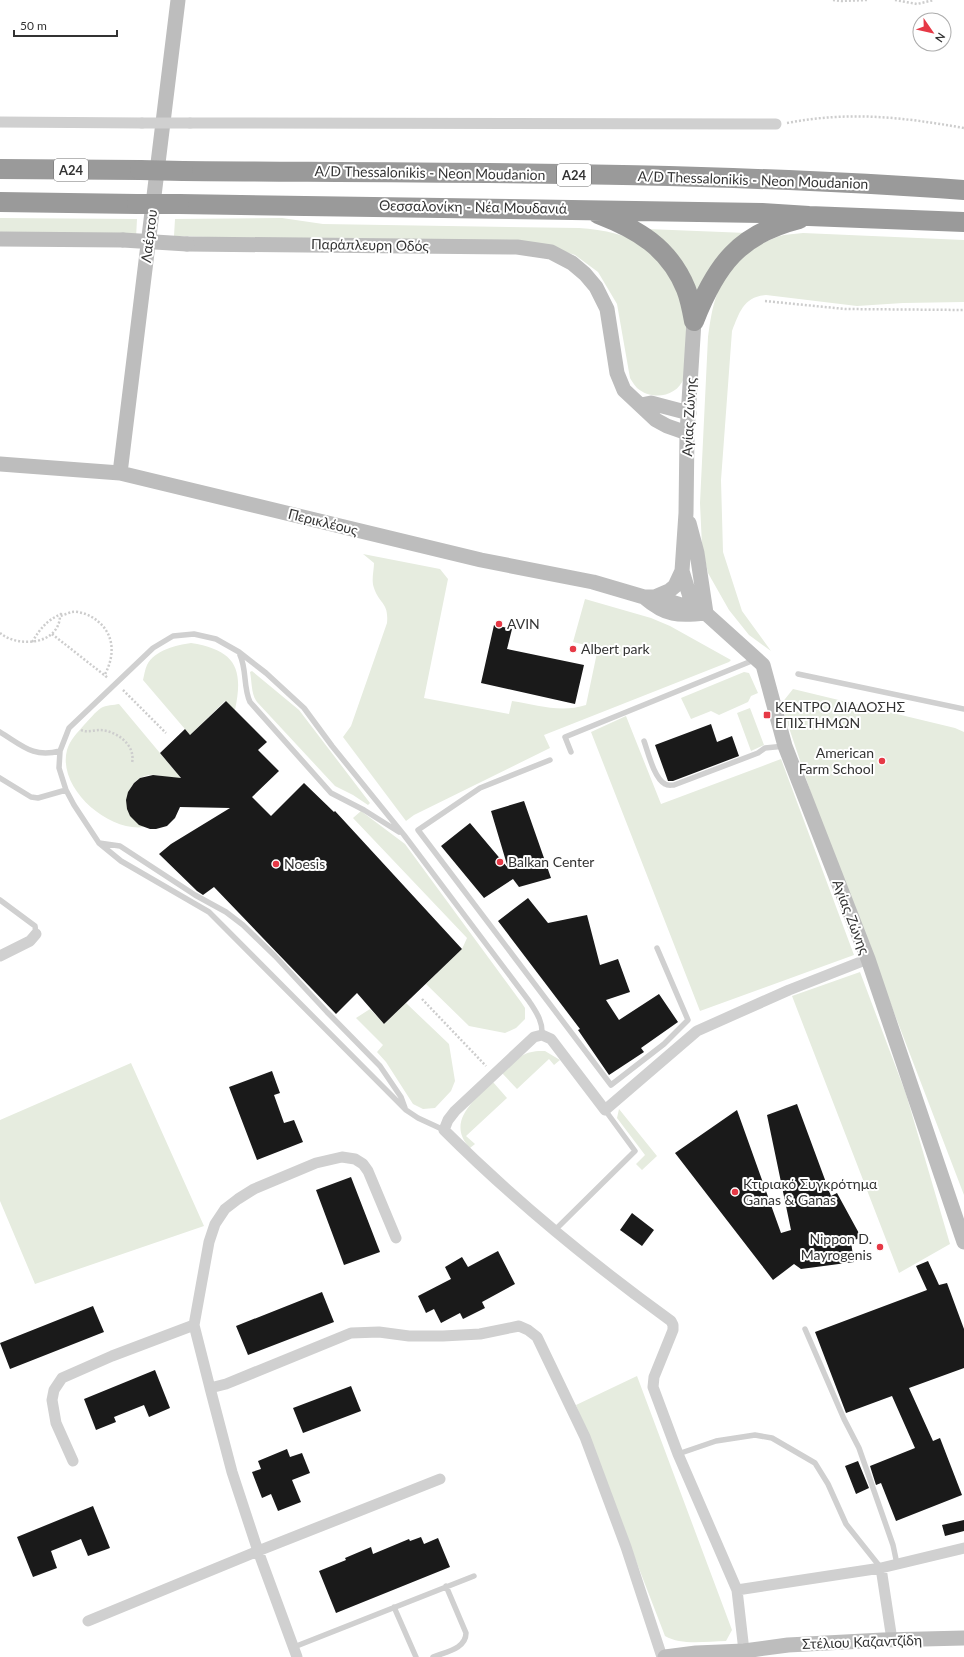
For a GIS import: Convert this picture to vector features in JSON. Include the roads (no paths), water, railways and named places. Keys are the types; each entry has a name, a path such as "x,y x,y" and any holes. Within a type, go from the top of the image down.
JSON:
{"highway":[{"name":"A/D Thessalonikis - Neon Moudanion","path":"1,169 525,174 751,178 964,190"},
{"name":"Θεσσαλονίκη - Νέα Μουδανιά","path":"0,202 762,212 809,216"},
{"path":"584,209 637,231 670,259 687,289 694,321"},
{"path":"694,321 717,273 729,258 743,244 761,232 786,222 809,216 964,222"}],"street":[{"name":"Λαέρτου","path":"120,473 178,0"},
{"path":"0,122 776,124"},
{"name":"Παράπλευρη Οδός","path":"0,239 123,240 187,244 517,247 551,252 578,269 596,287 607,309 617,373 621,385 630,398 641,405 656,420 667,426 687,433"},
{"name":"Αγίας Ζώνης","path":"686,513 687,433 694,321"},
{"path":"666,406 680,394 691,376"},
{"path":"641,405 650,403 689,413"},
{"name":"Περικλέους","path":"0,464 120,473 473,558 593,582 706,612"},
{"path":"649,597 664,594 675,586 682,572 686,513"},
{"path":"686,513 696,552 706,612"},
{"name":"Αγίας Ζώνης","path":"682,572 691,600 763,665 773,707 785,746 868,959 964,1242"},
{"path":"0,956 30,941 36,934"},
{"path":"744,1651 737,1590 678,1454 653,1387 654,1376 673,1330 671,1321 554,1231 497,1182 444,1130 448,1120 455,1111 534,1037 542,1035 551,1039 605,1110 697,1031 789,990 868,959"},
{"path":"296,1652 258,1551 230,1465 194,1324 209,1242 215,1224 225,1210 238,1199 254,1189 316,1163 342,1157 355,1159 363,1164 368,1171 396,1238"},
{"path":"73,1461 56,1423 52,1400 54,1390 62,1378 112,1356 194,1324"},
{"path":"210,1388 226,1384 351,1333 379,1332 409,1336 443,1336 480,1334 519,1326 528,1330 537,1337 585,1437 626,1547 662,1657"},
{"path":"88,1621 258,1551 440,1479"},
{"path":"737,1590 881,1568 964,1548"},
{"path":"881,1568 892,1640"},
{"name":"Στέλιου Καζαντζίδη","path":"665,1657 696,1653 744,1651 788,1645 964,1638"}],"lane":[{"path":"444,1130 418,1118 406,1110 209,912 121,861 99,843 66,790 59,768 60,751 70,728 74,723 115,683 153,648 172,636 194,634 216,639 239,652 266,673 304,708 332,746 404,835 529,1001 540,1020 543,1028 542,1035"},
{"path":"239,652 245,667 247,696 250,702 326,787 337,796 364,810 404,835"},
{"path":"571,752 565,737 757,660"},
{"path":"798,674 964,708"},
{"path":"0,732 34,753 47,754 60,751"},
{"path":"644,741 656,774 660,781 666,785 674,785 758,753 765,748 785,746"},
{"path":"550,760 480,788 418,830 611,1085 664,1044 688,1020 657,948"},
{"path":"0,778 31,797 38,798 66,790"},
{"path":"99,843 120,846 195,896 226,912 243,925 275,956 380,1066 401,1097 406,1110"},
{"path":"0,900 35,926 36,934"},
{"path":"554,1231 634,1151 605,1110"},
{"path":"805,1329 844,1419 859,1448 893,1545 897,1564"},
{"path":"678,1454 716,1441 755,1435 772,1438 815,1463 828,1484 846,1524 881,1568"},
{"path":"296,1652 394,1607 474,1576"},
{"path":"433,1657 462,1645 466,1640 466,1633 446,1586"},
{"path":"394,1607 416,1657"}],"place":[{"name":"AVIN","path":"499,624"},
{"name":"Albert park","path":"573,649"},
{"name":"ΚΕΝΤΡΟ ΔΙΑΔΟΣΗΣ ΕΠΙΣΤΗΜΩΝ","path":"767,715"},
{"name":"American Farm School","path":"882,761"},
{"name":"Balkan Center","path":"500,862"},
{"name":"Noesis","path":"276,864"},
{"name":"Κτιριακό Συγκρότημα Ganas & Ganas","path":"735,1192"},
{"name":"Nippon D. Mayrogenis","path":"880,1247"}]}
